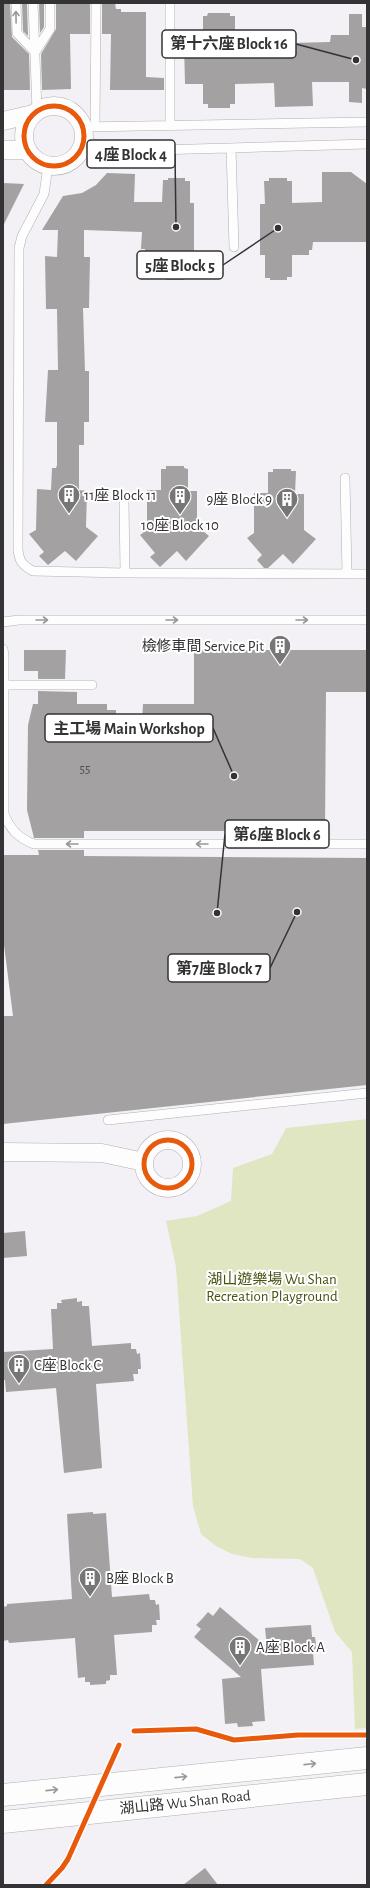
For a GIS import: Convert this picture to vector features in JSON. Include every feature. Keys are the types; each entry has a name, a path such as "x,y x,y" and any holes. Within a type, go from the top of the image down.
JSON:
{"main road":[{"name":"湖山路 Wu Shan Road","path":"6,1793 367,1758"},
{"name":"湖山路 Wu Shan Road","path":"3,1822 367,1784"}],"street":[{"path":"3,121 35,113 46,107 64,107 73,112 88,132 81,150 71,161 58,166 48,166 36,160 27,150 23,140 23,131 26,122 35,113"},
{"path":"3,150 27,150"},
{"path":"3,1152 102,1153 144,1162"}],"lane":[{"path":"16,3 17,33 35,52"},
{"path":"33,3 35,113"},
{"path":"35,52 50,30 50,3"},
{"path":"88,132 96,3"},
{"path":"170,3 170,126"},
{"path":"88,132 170,126 367,122"},
{"path":"88,132 120,151 367,144"},
{"path":"231,148 234,247"},
{"path":"48,166 44,194 22,236 19,248 18,558 23,566 33,571 125,574 367,574"},
{"path":"345,478 347,574"},
{"path":"124,500 125,574"},
{"path":"3,622 27,620 367,620"},
{"path":"3,649 4,814 12,830 18,836 34,844 367,844"},
{"path":"4,685 92,685"},
{"path":"108,1120 367,1093"}],"green space":[{"name":"湖山遊樂場 Wu Shan Recreation Playground","path":"367,1119 367,1728 355,1729 352,1652 335,1632 313,1568 300,1559 252,1558 232,1554 216,1546 201,1534 193,1506 176,1267 166,1221 197,1216 231,1201 233,1168 272,1154 286,1128"}],"building":[{"path":"3,3 10,3 12,37 29,54 30,90 3,90"},
{"path":"22,3 27,3 28,36 23,31"},
{"path":"39,3 44,3 44,27 40,33"},
{"path":"56,3 90,3 90,34 70,34 71,89 42,90 41,54 56,29"},
{"path":"102,3 115,3 116,9 121,9 121,12 146,12 146,77 164,78 164,90 110,90 111,34 102,34"},
{"path":"208,13 230,13 230,16 235,16 235,37 253,37 254,44 330,42 331,35 349,35 349,14 362,14 362,27 367,27 367,89 362,88 362,103 349,102 349,82 312,82 313,106 275,107 274,83 235,84 235,104 230,104 230,108 208,108 208,104 203,104 203,84 185,84 184,43 185,37 203,37 203,16 207,16"},
{"path":"322,172 351,172 367,184 367,242 313,242 312,250 309,250 309,255 292,255 292,277 287,277 287,280 270,280 270,278 265,278 265,255 260,255 260,204 265,204 264,181 269,181 269,178 287,178 287,181 292,181 292,203 322,202"},
{"path":"107,173 135,174 134,202 162,202 163,180 168,180 168,178 185,178 185,181 190,181 190,203 194,203 194,254 189,254 188,277 184,277 184,280 166,280 166,276 161,276 162,254 145,254 145,249 141,249 142,232 84,230 84,257 90,257 89,308 83,308 85,371 89,371 89,422 84,422 84,445 79,445 79,490 87,491 86,527 98,536 76,561 65,551 48,565 39,556 44,552 29,534 36,530 37,489 51,490 52,468 56,468 57,465 57,422 45,422 48,370 58,370 57,309 46,309 45,256 57,257 58,230 42,230 63,196 82,193 96,185"},
{"path":"3,183 24,184 3,226"},
{"name":"10座 Block 10","path":"166,466 184,466 184,468 188,469 188,491 197,491 197,526 209,536 186,561 177,551 160,567 150,557 155,553 140,535 147,530 147,490 161,490 161,469 166,469"},
{"name":"9座 Block 9","path":"273,469 291,469 291,471 296,471 295,494 304,494 304,530 316,539 293,564 283,554 268,568 264,568 257,560 262,555 247,538 254,533 254,493 268,493 268,472 273,472"},
{"path":"24,650 66,650 65,679 38,679 38,671 24,671"},
{"path":"194,650 367,650 367,692 326,692 325,831 84,831 84,838 34,838 27,810 28,725 33,704 38,704 38,691 77,692 77,704 107,704 107,710 116,710 116,721 142,721 143,704 194,704"},
{"path":"38,850 84,850 84,856 367,858 367,1085 3,1124 3,1016 13,1016 3,937 3,855 39,855"},
{"path":"25,1231 27,1256 3,1258 3,1233"},
{"name":"C座 Block C","path":"77,1298 77,1302 82,1301 82,1306 89,1306 92,1346 131,1343 131,1349 136,1349 137,1354 140,1353 141,1369 138,1369 138,1374 133,1374 134,1381 96,1384 102,1468 64,1473 56,1388 6,1392 5,1380 3,1380 3,1352 53,1349 51,1309 57,1309 57,1303 62,1303 61,1300"},
{"name":"B座 Block B","path":"93,1512 93,1514 106,1513 112,1597 149,1594 150,1600 155,1600 156,1605 159,1604 160,1620 156,1620 157,1625 152,1625 152,1632 114,1635 117,1675 110,1675 110,1680 106,1681 106,1684 90,1685 90,1682 85,1682 85,1677 78,1678 75,1638 9,1643 8,1640 3,1641 3,1607 7,1606 7,1604 72,1599 67,1514"},
{"name":"A座 Block A","path":"220,1607 267,1647 265,1628 311,1625 312,1637 315,1637 317,1652 313,1652 314,1665 261,1669 265,1721 252,1722 253,1726 238,1727 237,1723 225,1724 222,1679 241,1677 194,1637 201,1629 196,1625 208,1612 213,1616"},
{"path":"205,1868 218,1885 183,1885"}],"cycle path":[{"path":"48,106 60,106 71,111 79,119 84,130 84,136 82,148 71,161 60,166 48,166 37,161 29,153 24,142 24,130 29,119 37,111 48,106"},
{"path":"168,1140 177,1142 185,1147 190,1155 192,1164 190,1173 185,1181 177,1186 168,1188 159,1186 151,1181 146,1173 144,1164 146,1155 151,1147 159,1142 168,1140"},
{"path":"134,1731 196,1729 234,1740 298,1735 367,1735"},
{"path":"46,1885 62,1868 68,1859 119,1745"}],"place":[{"name":"第十六座 Block 16","path":"356,60"},
{"name":"4座 Block 4","path":"176,227"},
{"name":"5座 Block 5","path":"278,228"},
{"name":"11座 Block 11","path":"69,514"},
{"name":"10座 Block 10","path":"180,516"},
{"name":"9座 Block 9","path":"287,518"},
{"name":"檢修車間 Service Pit","path":"280,666"},
{"name":"主工場 Main Workshop","path":"234,776"},
{"name":"第7座 Block 7","path":"297,912"},
{"name":"第6座 Block 6","path":"217,913"},
{"name":"C座 Block C","path":"19,1384"},
{"name":"B座 Block B","path":"90,1598"},
{"name":"A座 Block A","path":"240,1666"}]}
